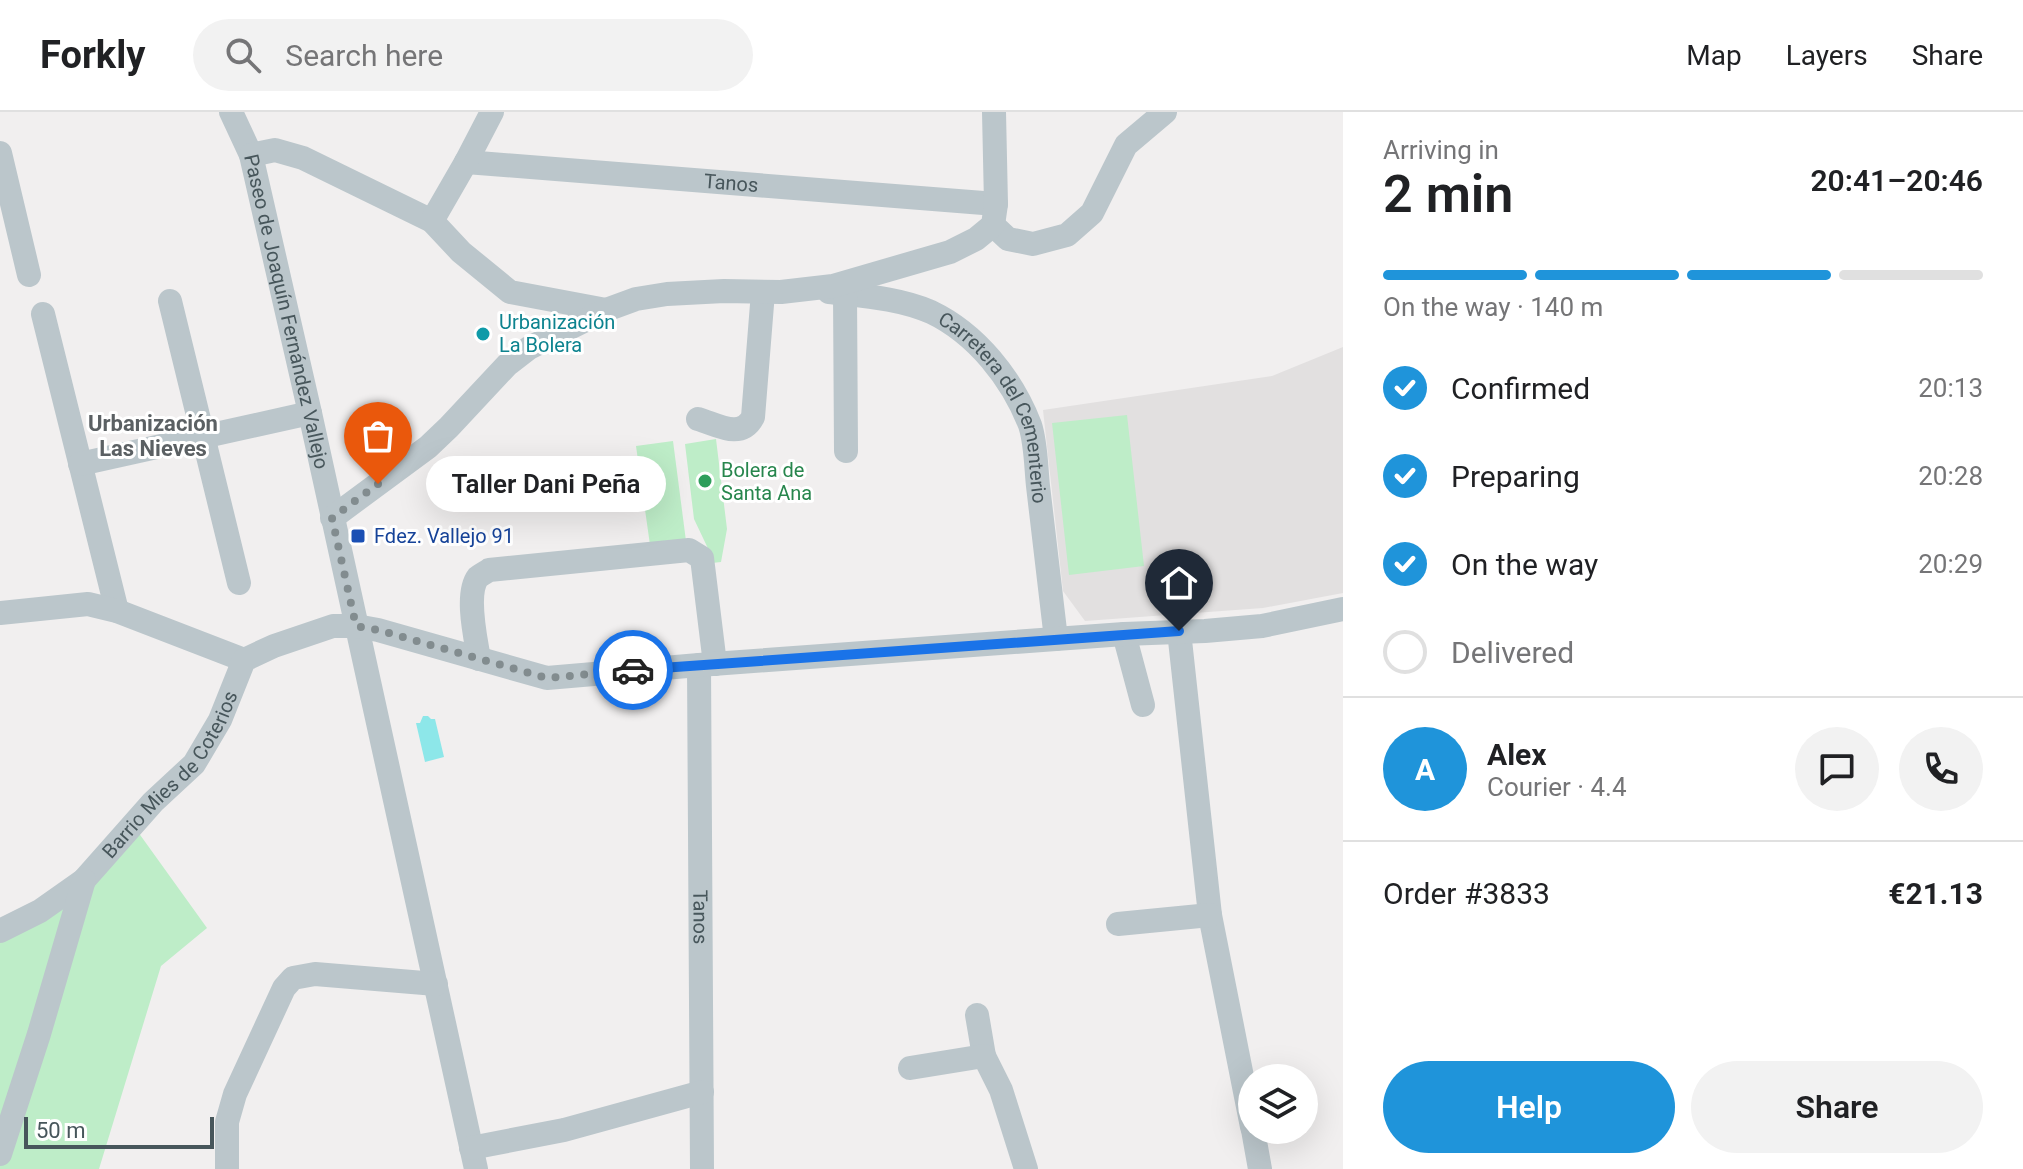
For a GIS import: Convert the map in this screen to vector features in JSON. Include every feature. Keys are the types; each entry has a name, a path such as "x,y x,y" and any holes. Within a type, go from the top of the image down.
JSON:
{"street":[{"path":"432,221 492,112"},
{"path":"332,518 428,447 507,365 529,348 606,310 636,299 667,294 807,290 833,286 950,252 976,239 994,215 994,112"},
{"name":"Tanos","path":"466,162 994,215 1008,239 1033,244 1067,235 1092,213 1126,145 1165,112"},
{"name":"Paseo de Joaquín Fernández Vallejo","path":"226,113 251,155 474,1158 702,1092"},
{"path":"251,155 275,150 303,158 432,221 461,252 510,292 606,310"},
{"path":"0,153 29,275"},
{"name":"Carretera del Cementerio","path":"807,290 884,299 932,313 976,343 996,365 1031,428 1056,639"},
{"path":"698,419 742,430 753,417 763,292"},
{"path":"845,294 846,451"},
{"path":"170,301 239,583"},
{"path":"43,314 117,611"},
{"path":"80,464 310,413"},
{"name":"Tanos","path":"479,659 471,616 473,590 478,577 489,570 689,550 702,558 707,664 702,1169"},
{"name":"Barrio Mies de Coterios","path":"0,613 88,604 117,611 244,660 220,720 194,764 153,802 84,880 40,911 0,931"},
{"path":"244,660 333,626 356,626 547,678 1262,626 1343,609"},
{"path":"1179,631 1210,915 1239,1064"},
{"path":"1124,634 1143,705"},
{"name":"Barrio Mies de Coterios","path":"0,1154 84,880"},
{"path":"1118,924 1210,915"},
{"path":"227,1169 227,1122 235,1094 284,988 293,978 315,974 436,984"},
{"path":"977,1015 984,1056 1001,1090 1026,1169"},
{"path":"910,1068 984,1056"},
{"path":"1255,1144 1260,1169"}],"shaded area":[{"path":"1343,347 1343,593 1263,608 1085,621 1063,591 1043,410 1272,376"}],"green space":[{"path":"1127,415 1144,566 1069,575 1052,423"},
{"name":"Bolera de Santa Ana","path":"716,439 727,529 721,562 712,563 713,559 694,519 685,444"},
{"path":"673,441 686,541 650,545 636,446"},
{"path":"133,825 207,928 161,966 99,1169 0,1169 0,933 83,880"}],"water":[{"path":"423,716 435,719 444,757 425,762 416,723 420,723"}],"way so far":[{"path":"378,484 332,518 356,626 547,678 633,670"}],"place":[{"name":"Urbanización La Bolera","path":"483,334"},
{"name":"Bolera de Santa Ana","path":"705,481"},
{"name":"Taller Dani Peña","path":"378,484"},
{"name":"Fdez. Vallejo 91","path":"358,536"}],"district":[{"name":"Urbanización Las Nieves","path":"153,436"}],"route":[{"path":"633,670 1179,631"}]}
